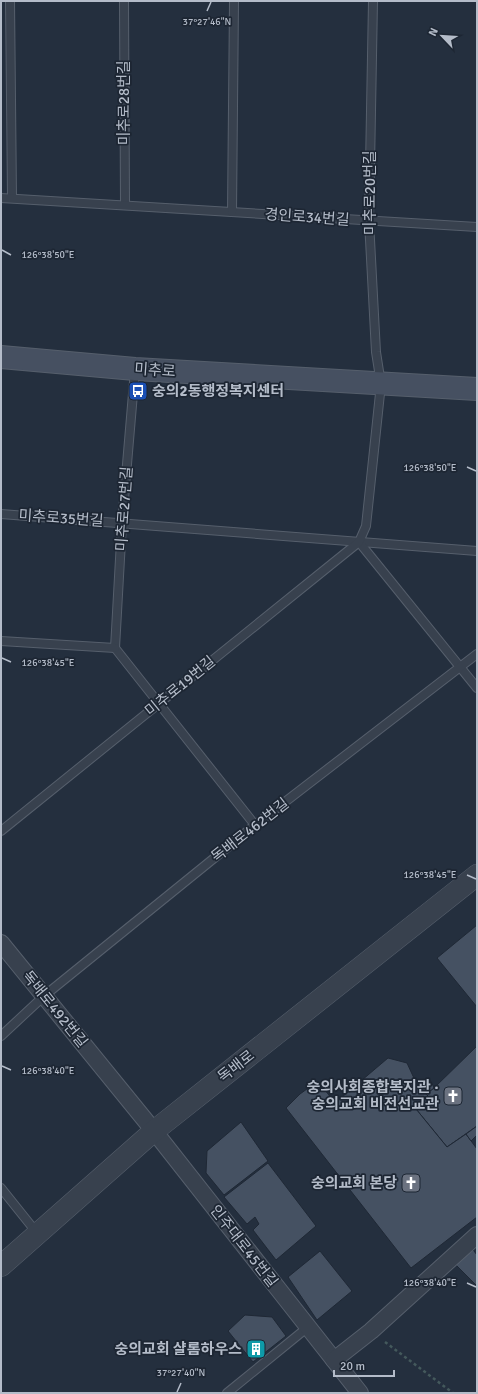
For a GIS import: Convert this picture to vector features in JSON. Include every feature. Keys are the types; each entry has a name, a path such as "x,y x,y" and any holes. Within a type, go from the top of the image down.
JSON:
{"main road":[{"name":"미추로","path":"1,357 135,369 477,389"}],"street":[{"name":"독배로","path":"1,1266 154,1131 477,875"},
{"name":"독배로492번길","path":"1,943 154,1131"},
{"name":"인주대로45번길","path":"154,1131 360,1393"},
{"path":"334,1360 371,1331 477,1235"}],"lane":[{"path":"10,1 12,198"},
{"name":"미추로28번길","path":"124,1 125,205"},
{"path":"232,212 234,1"},
{"name":"미추로20번길","path":"373,1 369,220 376,352 381,384"},
{"name":"경인로34번길","path":"1,198 477,227"},
{"name":"미추로27번길","path":"115,648 122,523 135,369"},
{"name":"미추로19번길","path":"1,831 359,542 366,526 381,384"},
{"name":"미추로35번길","path":"1,514 122,523"},
{"path":"122,523 477,551"},
{"path":"359,542 477,688"},
{"path":"1,641 115,648 255,825"},
{"name":"독배로462번길","path":"1,1036 44,996 255,825 477,654"},
{"path":"1,1188 38,1233"},
{"path":"227,1393 308,1327"}],"path":[{"path":"371,1331 453,1393"}],"building":[{"path":"477,925 477,1007 437,958"},
{"name":"숭의사회종합복지관 · 숭의교회 비전선교관","path":"477,1046 477,1126 447,1147 416,1109 431,1099 426,1094"},
{"name":"숭의교회 본당","path":"388,1058 407,1063 418,1087 431,1081 434,1088 426,1094 431,1099 416,1109 447,1147 466,1134 477,1149 477,1217 411,1268 286,1108 300,1094 318,1081 335,1103"},
{"path":"241,1122 268,1161 224,1195 206,1173 207,1151"},
{"path":"477,1126 477,1135 471,1141 466,1134"},
{"path":"268,1163 316,1226 276,1260 253,1230 259,1224 255,1217 247,1224 224,1197"},
{"path":"471,1247 477,1255 477,1286 453,1262"},
{"path":"320,1251 352,1291 317,1320 288,1277"},
{"name":"숭의교회 샬롬하우스","path":"245,1315 272,1317 286,1336 253,1362 228,1331"}],"place":[{"name":"숭의2동행정복지센터","path":"138,391"},
{"name":"숭의사회종합복지관 · 숭의교회 비전선교관","path":"453,1096"},
{"name":"숭의교회 본당","path":"411,1183"},
{"name":"숭의교회 샬롬하우스","path":"256,1349"}]}
